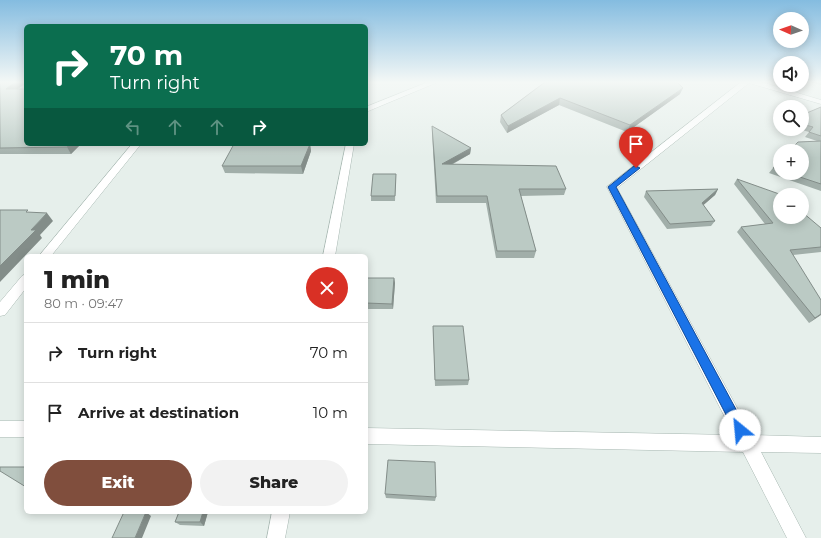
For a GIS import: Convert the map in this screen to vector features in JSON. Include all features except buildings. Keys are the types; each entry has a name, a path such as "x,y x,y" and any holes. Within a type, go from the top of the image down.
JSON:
{"street":[{"path":"714,107 612,187 797,538"},
{"path":"47,254 135,146"},
{"path":"329,254 350,146"},
{"path":"0,311 24,281"},
{"path":"0,429 24,429"},
{"path":"368,436 821,445"},
{"path":"276,538 281,514"}],"route":[{"path":"636,168 612,187 740,430"}]}
